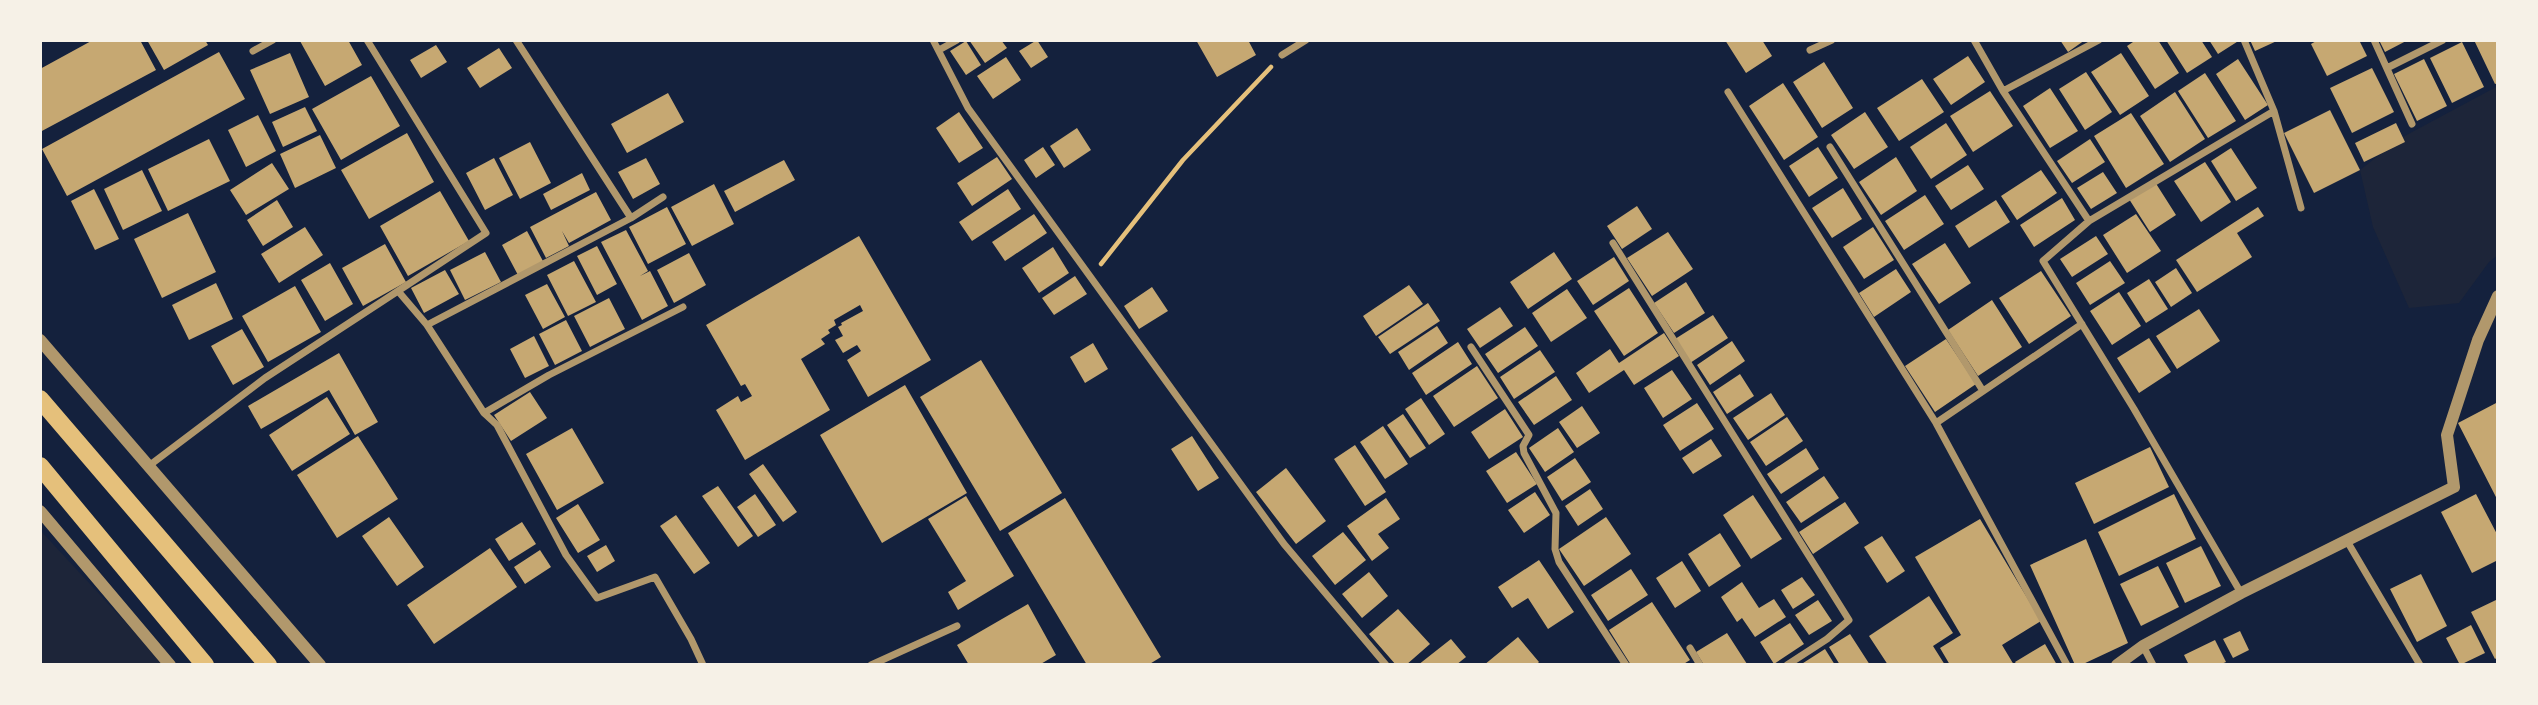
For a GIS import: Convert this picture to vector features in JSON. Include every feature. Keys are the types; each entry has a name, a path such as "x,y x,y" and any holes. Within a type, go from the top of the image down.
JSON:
{"main road":[{"path":"40,399 268,665"},
{"path":"40,466 205,665"}],"street":[{"path":"253,51 273,40"},
{"path":"150,465 265,378 486,233 367,40"},
{"path":"516,40 631,218"},
{"path":"933,40 968,108 1284,544 1386,665"},
{"path":"939,50 957,40"},
{"path":"1282,55 1306,40"},
{"path":"1810,50 1832,40"},
{"path":"1974,40 2003,91 2089,221"},
{"path":"2003,91 2099,40"},
{"path":"2244,40 2274,111 2301,208"},
{"path":"2374,40 2412,124"},
{"path":"2387,68 2443,40"},
{"path":"1728,92 1936,423 2067,665"},
{"path":"2241,593 2043,261 2089,221 2274,111"},
{"path":"1830,147 1983,391"},
{"path":"427,326 631,218 663,197"},
{"path":"1613,243 1849,620 1827,639 1787,665"},
{"path":"398,291 427,326 484,413 497,425 565,555 597,598 655,577 691,639 702,665"},
{"path":"2117,665 2143,646 2241,593 2454,487 2447,435 2478,340 2498,296"},
{"path":"484,413 548,375 683,307"},
{"path":"1936,423 2082,324"},
{"path":"40,340 320,665"},
{"path":"1471,347 1529,435 1523,446 1524,453 1556,513 1555,549 1559,562 1626,665"},
{"path":"40,512 170,665"},
{"path":"2347,541 2420,665"},
{"path":"871,665 957,626"},
{"path":"2143,646 2153,665"},
{"path":"1690,648 1700,665"}],"path":[{"path":"1091,275 1183,160 1282,55"}],"shaded area":[{"path":"2498,86 2498,255 2489,262 2459,303 2409,308 2373,227 2360,170 2401,138"},
{"path":"40,530 165,665 40,665"}],"building":[{"path":"93,40 140,40 156,70 40,132 40,69"},
{"path":"147,40 205,40 208,45 164,70"},
{"path":"348,40 362,65 325,86 300,41"},
{"path":"969,40 1001,40 1007,48 985,63"},
{"path":"1037,40 1048,57 1031,68 1019,51"},
{"path":"1196,40 1248,40 1256,55 1217,77"},
{"path":"1725,40 1762,40 1772,56 1746,73"},
{"path":"2060,40 2085,40 2068,52"},
{"path":"2136,40 2158,40 2179,73 2155,89 2127,46"},
{"path":"2166,40 2201,40 2212,57 2187,73"},
{"path":"2209,40 2240,40 2218,54"},
{"path":"2250,40 2279,40 2255,51"},
{"path":"2318,40 2359,40 2367,56 2327,76 2311,44"},
{"path":"2379,40 2408,40 2385,52"},
{"path":"2474,40 2498,40 2498,83 2495,84"},
{"path":"966,41 981,65 966,75 950,51"},
{"path":"2462,42 2484,87 2452,103 2430,58"},
{"path":"436,45 447,62 421,78 410,60"},
{"path":"499,48 512,68 480,88 467,68"},
{"path":"219,52 245,99 67,196 42,149"},
{"path":"290,53 309,97 270,114 250,70"},
{"path":"2121,53 2149,96 2120,115 2091,72"},
{"path":"1968,56 1985,82 1951,105 1933,79"},
{"path":"1006,57 1021,80 993,99 977,76"},
{"path":"2238,59 2268,105 2245,120 2216,74"},
{"path":"2424,59 2447,106 2417,121 2394,74"},
{"path":"1824,62 1853,108 1822,128 1793,82"},
{"path":"2372,68 2394,112 2352,133 2330,88"},
{"path":"2086,72 2112,112 2085,130 2059,89"},
{"path":"2205,73 2236,121 2208,138 2178,91"},
{"path":"371,76 400,126 341,160 312,109"},
{"path":"1922,79 1944,112 1899,141 1877,108"},
{"path":"1783,83 1818,137 1784,160 1749,106"},
{"path":"2050,88 2078,131 2050,148 2023,106"},
{"path":"1990,91 2013,126 1973,152 1950,116"},
{"path":"2175,92 2205,139 2170,162 2140,116"},
{"path":"668,93 684,122 627,153 611,124"},
{"path":"305,107 317,131 283,147 272,122"},
{"path":"2330,110 2360,170 2314,193 2284,133"},
{"path":"959,112 983,148 959,163 936,128"},
{"path":"1865,112 1888,147 1854,169 1831,135"},
{"path":"2131,113 2164,164 2126,188 2094,136"},
{"path":"258,115 276,151 246,167 228,130"},
{"path":"1946,123 1967,155 1931,179 1910,147"},
{"path":"2396,123 2405,142 2364,162 2355,143"},
{"path":"1077,128 1091,150 1064,168 1050,146"},
{"path":"407,133 434,182 369,219 341,170"},
{"path":"320,135 336,168 295,188 280,154"},
{"path":"209,139 230,181 168,211 148,169"},
{"path":"2090,139 2105,162 2072,183 2057,161"},
{"path":"530,142 551,183 520,199 499,158"},
{"path":"1043,147 1055,165 1036,178 1024,160"},
{"path":"1818,147 1838,178 1809,197 1789,166"},
{"path":"2231,148 2257,188 2236,201 2211,161"},
{"path":"997,157 1012,179 972,206 957,183"},
{"path":"1896,157 1917,191 1881,215 1859,182"},
{"path":"494,158 513,195 485,210 466,173"},
{"path":"646,158 660,184 633,199 618,172"},
{"path":"784,160 795,180 735,212 724,191"},
{"path":"2205,162 2231,202 2201,222 2174,181"},
{"path":"272,163 289,189 246,215 230,190"},
{"path":"1968,165 1984,189 1951,210 1935,186"},
{"path":"142,170 162,211 123,230 104,189"},
{"path":"2041,170 2057,193 2017,220 2001,196"},
{"path":"2103,172 2117,193 2091,209 2077,188"},
{"path":"582,173 590,190 551,210 543,194"},
{"path":"2155,182 2176,215 2150,232 2129,199"},
{"path":"714,184 734,224 692,246 671,207"},
{"path":"1843,188 1862,219 1832,238 1812,208"},
{"path":"94,189 119,239 95,250 71,201"},
{"path":"1008,189 1021,209 972,241 959,222"},
{"path":"440,191 469,241 408,276 380,226"},
{"path":"596,192 611,220 569,243 562,231 569,246 546,258 530,227"},
{"path":"1925,195 1944,224 1904,250 1885,221"},
{"path":"2062,198 2075,220 2034,247 2020,225"},
{"path":"277,200 293,227 263,246 247,220"},
{"path":"1996,200 2010,222 1969,248 1955,226"},
{"path":"1637,206 1652,229 1622,249 1607,226"},
{"path":"667,207 686,244 648,264 629,227"},
{"path":"2258,207 2264,216 2237,233 2252,257 2197,292 2176,260"},
{"path":"188,213 216,272 162,298 134,239"},
{"path":"1034,214 1047,233 1005,261 992,242"},
{"path":"2136,214 2161,251 2127,273 2103,235"},
{"path":"305,227 323,255 279,283 261,254"},
{"path":"1873,227 1894,260 1864,279 1843,247"},
{"path":"626,230 648,271 640,276 650,271 668,306 642,320 601,242"},
{"path":"527,231 544,263 519,277 502,245"},
{"path":"1668,232 1693,269 1652,296 1627,258"},
{"path":"859,236 931,360 868,397 847,360 861,351 857,345 843,353 835,340 843,336 838,327 841,323 863,311 860,305 834,320 836,325 821,339 825,344 801,359 830,410 745,460 716,410 738,396 741,402 752,396 745,384 741,386 706,325"},
{"path":"2096,236 2108,254 2072,277 2060,259"},
{"path":"1945,243 1971,283 1939,304 1912,264"},
{"path":"385,244 406,282 363,306 342,268"},
{"path":"597,246 617,284 597,295 577,256"},
{"path":"1053,247 1069,273 1039,293 1022,268"},
{"path":"485,252 501,282 465,300 450,270"},
{"path":"1554,252 1572,279 1528,309 1510,282"},
{"path":"689,253 706,285 674,303 657,270"},
{"path":"1614,257 1629,281 1593,305 1577,281"},
{"path":"574,261 596,302 568,316 547,275"},
{"path":"2110,261 2125,283 2090,305 2076,283"},
{"path":"330,263 353,304 325,321 301,280"},
{"path":"2176,268 2192,293 2171,307 2155,282"},
{"path":"1896,269 1911,292 1874,317 1859,293"},
{"path":"445,270 459,294 424,313 411,288"},
{"path":"2041,271 2071,316 2029,344 1999,298"},
{"path":"1075,276 1087,294 1054,315 1042,298"},
{"path":"2149,279 2168,309 2146,323 2127,293"},
{"path":"1686,282 1705,313 1674,333 1654,303"},
{"path":"216,283 233,319 189,340 172,305"},
{"path":"547,284 565,317 543,329 525,295"},
{"path":"1409,285 1423,304 1376,336 1363,316"},
{"path":"295,286 321,332 268,362 242,316"},
{"path":"1152,287 1168,311 1139,329 1124,306"},
{"path":"1629,288 1658,333 1624,356 1594,311"},
{"path":"1567,289 1587,318 1551,342 1532,313"},
{"path":"2119,292 2141,326 2112,345 2090,311"},
{"path":"609,298 625,329 590,347 574,316"},
{"path":"1992,300 2022,347 1978,376 1948,330"},
{"path":"1428,303 1440,321 1390,354 1378,337"},
{"path":"1500,307 1513,326 1480,348 1467,329"},
{"path":"2199,309 2220,341 2177,369 2156,336"},
{"path":"1713,315 1728,338 1690,363 1675,339"},
{"path":"566,320 582,351 555,365 539,334"},
{"path":"1437,326 1448,343 1409,370 1398,352"},
{"path":"1525,327 1538,346 1498,373 1485,354"},
{"path":"242,329 264,367 233,385 211,346"},
{"path":"1664,333 1679,356 1634,385 1624,370 1589,393 1576,373 1610,349 1619,363"},
{"path":"534,336 549,366 525,378 510,349"},
{"path":"2149,338 2171,372 2139,393 2117,358"},
{"path":"1946,339 1976,384 1935,412 1905,366"},
{"path":"1732,341 1745,361 1710,385 1697,365"},
{"path":"1458,342 1472,364 1426,395 1412,373"},
{"path":"1093,343 1108,369 1085,383 1070,357"},
{"path":"1540,350 1555,372 1514,399 1500,377"},
{"path":"339,353 378,422 355,435 329,390 261,429 248,406"},
{"path":"981,360 1062,493 1000,531 920,397"},
{"path":"1477,366 1498,398 1454,427 1433,396"},
{"path":"1672,370 1692,399 1663,418 1644,388"},
{"path":"1740,374 1754,396 1727,414 1713,392"},
{"path":"1556,376 1572,400 1534,425 1518,402"},
{"path":"905,385 967,493 882,543 820,435"},
{"path":"530,392 547,418 511,441 494,415"},
{"path":"1771,393 1785,415 1748,440 1733,418"},
{"path":"327,397 350,434 292,471 269,435"},
{"path":"1421,398 1445,434 1429,445 1405,409"},
{"path":"2498,402 2498,501 2458,423"},
{"path":"1697,403 1714,429 1680,451 1663,425"},
{"path":"1582,406 1600,433 1577,448 1559,422"},
{"path":"1505,409 1523,437 1489,459 1471,432"},
{"path":"1403,414 1426,448 1410,458 1387,425"},
{"path":"1787,417 1803,441 1766,466 1750,442"},
{"path":"1383,426 1408,464 1385,479 1360,442"},
{"path":"572,428 604,483 557,510 526,454"},
{"path":"1558,428 1574,452 1545,472 1529,448"},
{"path":"358,436 398,499 337,538 297,475"},
{"path":"1192,436 1219,478 1198,491 1171,449"},
{"path":"1711,439 1722,456 1693,474 1682,458"},
{"path":"1355,445 1386,492 1365,506 1334,459"},
{"path":"2150,447 2169,487 2094,524 2075,483"},
{"path":"1806,448 1819,469 1781,494 1767,474"},
{"path":"1516,452 1537,484 1507,503 1486,471"},
{"path":"1575,458 1591,482 1562,501 1547,477"},
{"path":"763,464 797,512 783,522 749,474"},
{"path":"1286,468 1326,521 1296,544 1256,492"},
{"path":"1824,476 1839,498 1801,523 1786,502"},
{"path":"718,486 753,536 738,547 702,496"},
{"path":"1590,489 1603,509 1578,526 1565,506"},
{"path":"1535,492 1550,515 1524,533 1508,510"},
{"path":"755,494 776,525 758,537 737,507"},
{"path":"2174,494 2196,539 2119,576 2098,532"},
{"path":"2476,494 2498,536 2498,560 2472,573 2441,512"},
{"path":"1753,495 1782,539 1751,559 1723,515"},
{"path":"966,496 1014,576 958,610 948,592 966,581 928,519"},
{"path":"1065,498 1161,657 1148,665 1087,665 1008,533"},
{"path":"1386,498 1400,519 1378,534 1389,548 1372,561 1347,526"},
{"path":"1845,502 1859,523 1813,554 1799,532"},
{"path":"578,504 600,540 578,553 556,518"},
{"path":"676,515 710,563 694,574 660,526"},
{"path":"389,517 424,567 397,586 362,536"},
{"path":"1606,517 1631,554 1584,586 1559,549"},
{"path":"1980,519 2041,621 2002,645 2014,665 1950,665 1940,648 1961,635 1915,557"},
{"path":"522,522 536,544 509,561 495,539"},
{"path":"1343,532 1366,560 1335,585 1312,556"},
{"path":"1720,533 1741,566 1709,587 1688,554"},
{"path":"1882,536 1905,571 1887,583 1864,547"},
{"path":"2086,539 2128,643 2081,665 2075,665 2030,565"},
{"path":"606,545 615,561 597,572 587,556"},
{"path":"2201,546 2221,586 2185,603 2166,563"},
{"path":"490,548 517,587 434,644 407,605"},
{"path":"540,550 551,567 525,584 514,567"},
{"path":"1539,560 1574,612 1548,629 1528,598 1512,608 1498,587"},
{"path":"1682,561 1701,591 1675,608 1656,578"},
{"path":"2158,566 2179,607 2141,626 2120,584"},
{"path":"1631,569 1648,595 1608,621 1591,595"},
{"path":"1369,572 1388,596 1362,618 1342,594"},
{"path":"2421,574 2447,626 2417,642 2390,589"},
{"path":"1802,577 1815,595 1793,609 1781,590"},
{"path":"1742,582 1759,608 1774,599 1786,617 1755,637 1742,618 1737,622 1721,597"},
{"path":"1929,596 1953,633 1933,646 1945,665 1888,665 1869,636"},
{"path":"1818,600 1832,621 1809,635 1795,615"},
{"path":"2496,600 2498,657 2495,659 2471,612"},
{"path":"1652,602 1690,660 1682,665 1631,665 1609,630"},
{"path":"1028,604 1056,655 1039,665 969,665 957,645"},
{"path":"1398,609 1430,644 1406,665 1396,665 1369,634"},
{"path":"1790,623 1804,644 1774,664 1760,642"},
{"path":"2471,625 2485,653 2460,665 2446,638"},
{"path":"2240,631 2249,650 2233,658 2223,639"},
{"path":"1727,633 1747,664 1704,665 1696,652"},
{"path":"1850,634 1870,665 1840,665 1829,647"},
{"path":"1518,637 1539,662 1536,665 1484,665"},
{"path":"1451,639 1466,657 1456,665 1418,665"},
{"path":"2215,640 2226,662 2219,665 2189,665 2184,655"},
{"path":"2045,644 2057,665 2017,665 2015,662"},
{"path":"1825,649 1835,665 1800,665"}]}
